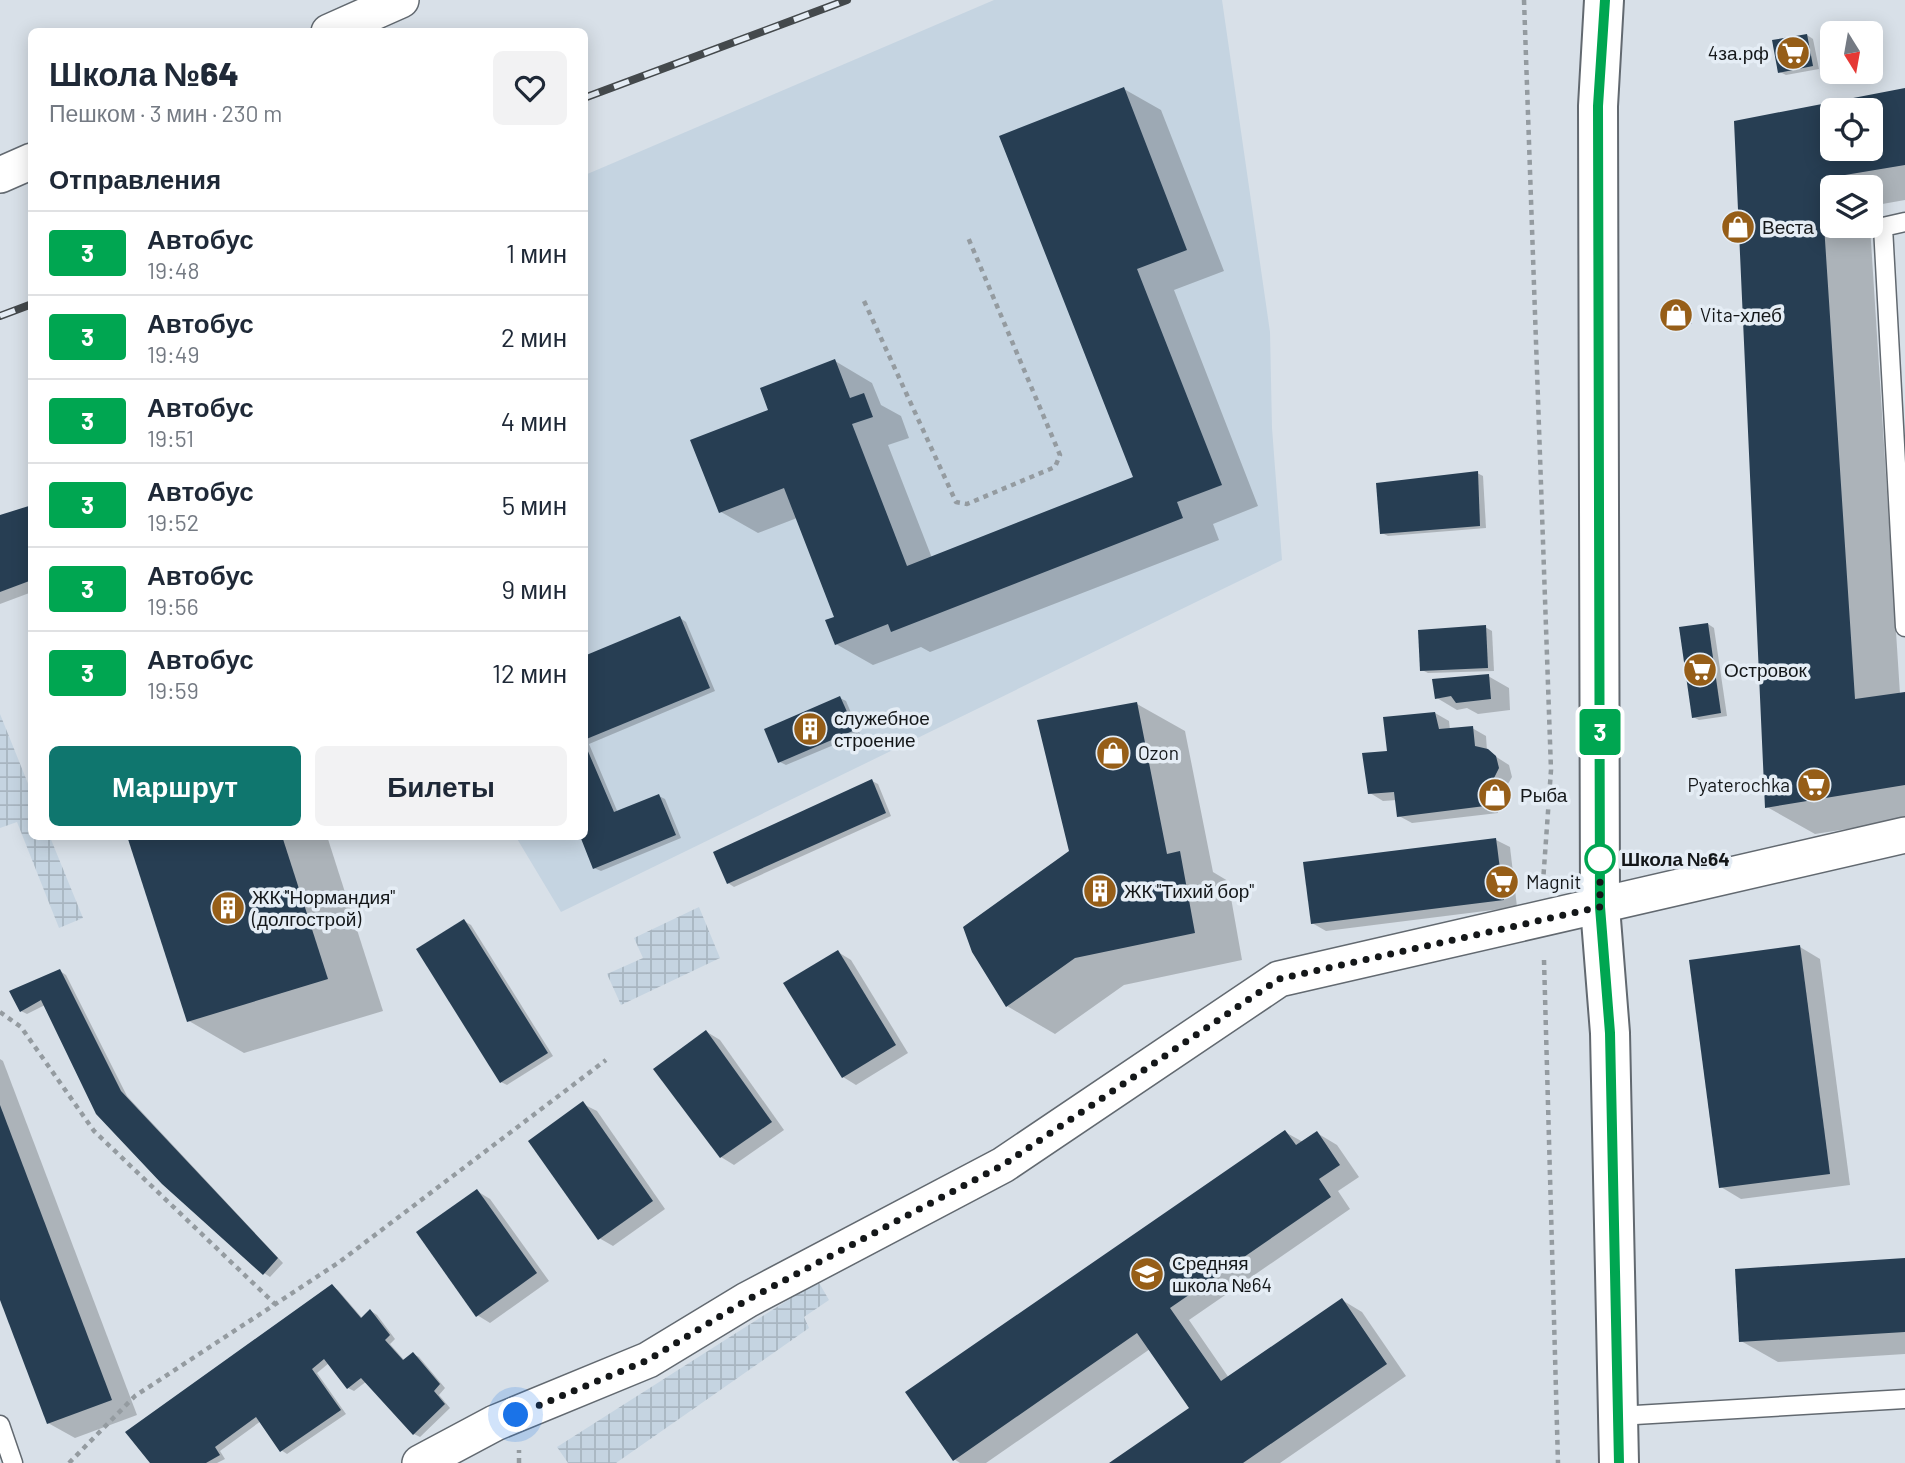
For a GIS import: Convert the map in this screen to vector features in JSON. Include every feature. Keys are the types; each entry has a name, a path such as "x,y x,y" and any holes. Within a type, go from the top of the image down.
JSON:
{"street":[{"path":"338,28 401,0"},
{"path":"1605,0 1598,106 1600,907 1610,1033 1619,1463"},
{"path":"0,175 28,163"},
{"path":"420,1463 495,1423 648,1360 747,1300 1003,1165 1279,979 1905,835"}],"lane":[{"path":"1905,222 1883,227 1905,627"},
{"path":"1618,1416 1905,1399"},
{"path":"0,1425 13,1463"}],"path":[{"path":"1524,0 1551,770 1543,884"},
{"path":"864,301 956,502 967,505 1055,467 1060,455 967,235"},
{"path":"1544,960 1559,1463"},
{"path":"0,1012 21,1027 93,1131 275,1304"},
{"path":"69,1463 135,1396 338,1263 606,1060"}],"shaded area":[{"path":"994,0 1222,0 1270,332 1272,428 1282,560 561,912 518,840 588,840 588,174"},
{"path":"0,714 28,784 28,840 51,840 83,918 59,928 17,822 0,828"},
{"path":"699,907 720,958 621,1005 607,974 643,958 634,938"},
{"path":"818,1281 829,1300 804,1317 809,1328 616,1463 568,1463 557,1447"}],"building":[{"name":"4за.рф","path":"1807,34 1813,66 1778,73 1772,40"},
{"path":"1124,87 1187,250 1137,269 1222,485 1177,502 1183,518 891,632 888,624 835,645 825,620 834,617 784,488 719,513 690,440 768,410 760,388 835,359 850,398 864,393 873,417 852,424 907,566 1133,477 999,136"},
{"path":"1905,88 1905,165 1845,175 1820,175 1820,238 1825,238 1855,699 1905,692 1905,785 1765,808 1734,121 1820,104 1820,161 1883,161 1883,98 1853,98"},
{"name":"Vita-хлеб","path":"1684,306 1686,322 1667,323 1666,309"},
{"path":"1478,471 1480,526 1380,534 1376,483"},
{"path":"28,506 28,582 0,592 0,515"},
{"path":"680,616 710,688 588,738 588,654"},
{"name":"Островок","path":"1708,623 1721,713 1692,718 1679,627"},
{"path":"1486,625 1488,668 1420,671 1418,630"},
{"path":"1489,674 1491,699 1456,703 1451,696 1435,699 1432,679"},
{"name":"служебное строение","path":"840,696 855,730 778,763 764,729"},
{"name":"ЖК \"Тихий бор\"","path":"1137,702 1167,854 1180,851 1195,933 1075,958 1006,1007 972,952 963,927 1069,851 1037,720"},
{"path":"1435,712 1439,729 1473,726 1475,746 1488,749 1496,756 1499,768 1493,780 1483,784 1485,806 1397,817 1394,792 1368,794 1362,753 1387,751 1383,717"},
{"path":"588,751 614,812 659,794 676,835 593,869 582,840 588,840"},
{"path":"872,779 886,813 727,884 713,852"},
{"path":"1496,838 1504,900 1311,924 1303,862"},
{"name":"ЖК \"Нормандия\" (долгострой)","path":"128,840 283,840 328,979 187,1022"},
{"path":"464,919 548,1053 500,1083 416,949"},
{"path":"1800,945 1830,1174 1719,1188 1689,960"},
{"path":"838,950 896,1045 842,1078 783,983"},
{"path":"60,969 121,1091 278,1258 263,1275 162,1184 96,1114 41,1000 20,1012 9,991"},
{"path":"706,1030 772,1122 720,1158 653,1069"},
{"path":"583,1101 653,1201 598,1240 528,1141"},
{"path":"0,1105 112,1400 47,1424 0,1300"},
{"name":"Средняя школа №64","path":"1285,1130 1296,1145 1317,1131 1340,1165 1319,1179 1331,1197 1170,1308 1221,1381 1342,1298 1387,1364 1243,1463 1109,1463 1189,1408 1137,1333 953,1461 905,1392"},
{"path":"477,1189 537,1273 476,1317 416,1232"},
{"path":"1905,1258 1905,1332 1739,1342 1735,1269"},
{"path":"332,1284 361,1318 370,1309 390,1335 385,1340 403,1360 413,1352 440,1384 434,1391 445,1404 413,1435 361,1378 347,1389 324,1359 312,1369 341,1410 280,1452 256,1417 215,1447 220,1455 206,1463 150,1463 125,1432"}],"railway":[{"path":"588,97 847,0"},
{"path":"0,316 28,306"}],"bus line":[{"name":"3","path":"1605,0 1598,106 1600,907 1610,1033 1619,1463"}],"place":[{"name":"4за.рф","path":"1793,53"},
{"name":"Веста","path":"1738,227"},
{"name":"Vita-хлеб","path":"1676,315"},
{"name":"Островок","path":"1700,670"},
{"name":"служебное строение","path":"810,729"},
{"name":"Ozon","path":"1113,753"},
{"name":"Pyaterochka","path":"1814,785"},
{"name":"Рыба","path":"1495,795"},
{"name":"Школа №64","path":"1600,859"},
{"name":"Magnit","path":"1502,882"},
{"name":"ЖК \"Тихий бор\"","path":"1100,891"},
{"name":"ЖК \"Нормандия\" (долгострой)","path":"228,908"},
{"name":"Средняя школа №64","path":"1147,1274"}],"route":[{"path":"516,1415 648,1360 747,1300 1003,1165 1279,979 1600,907 1600,853 1600,859"}]}
